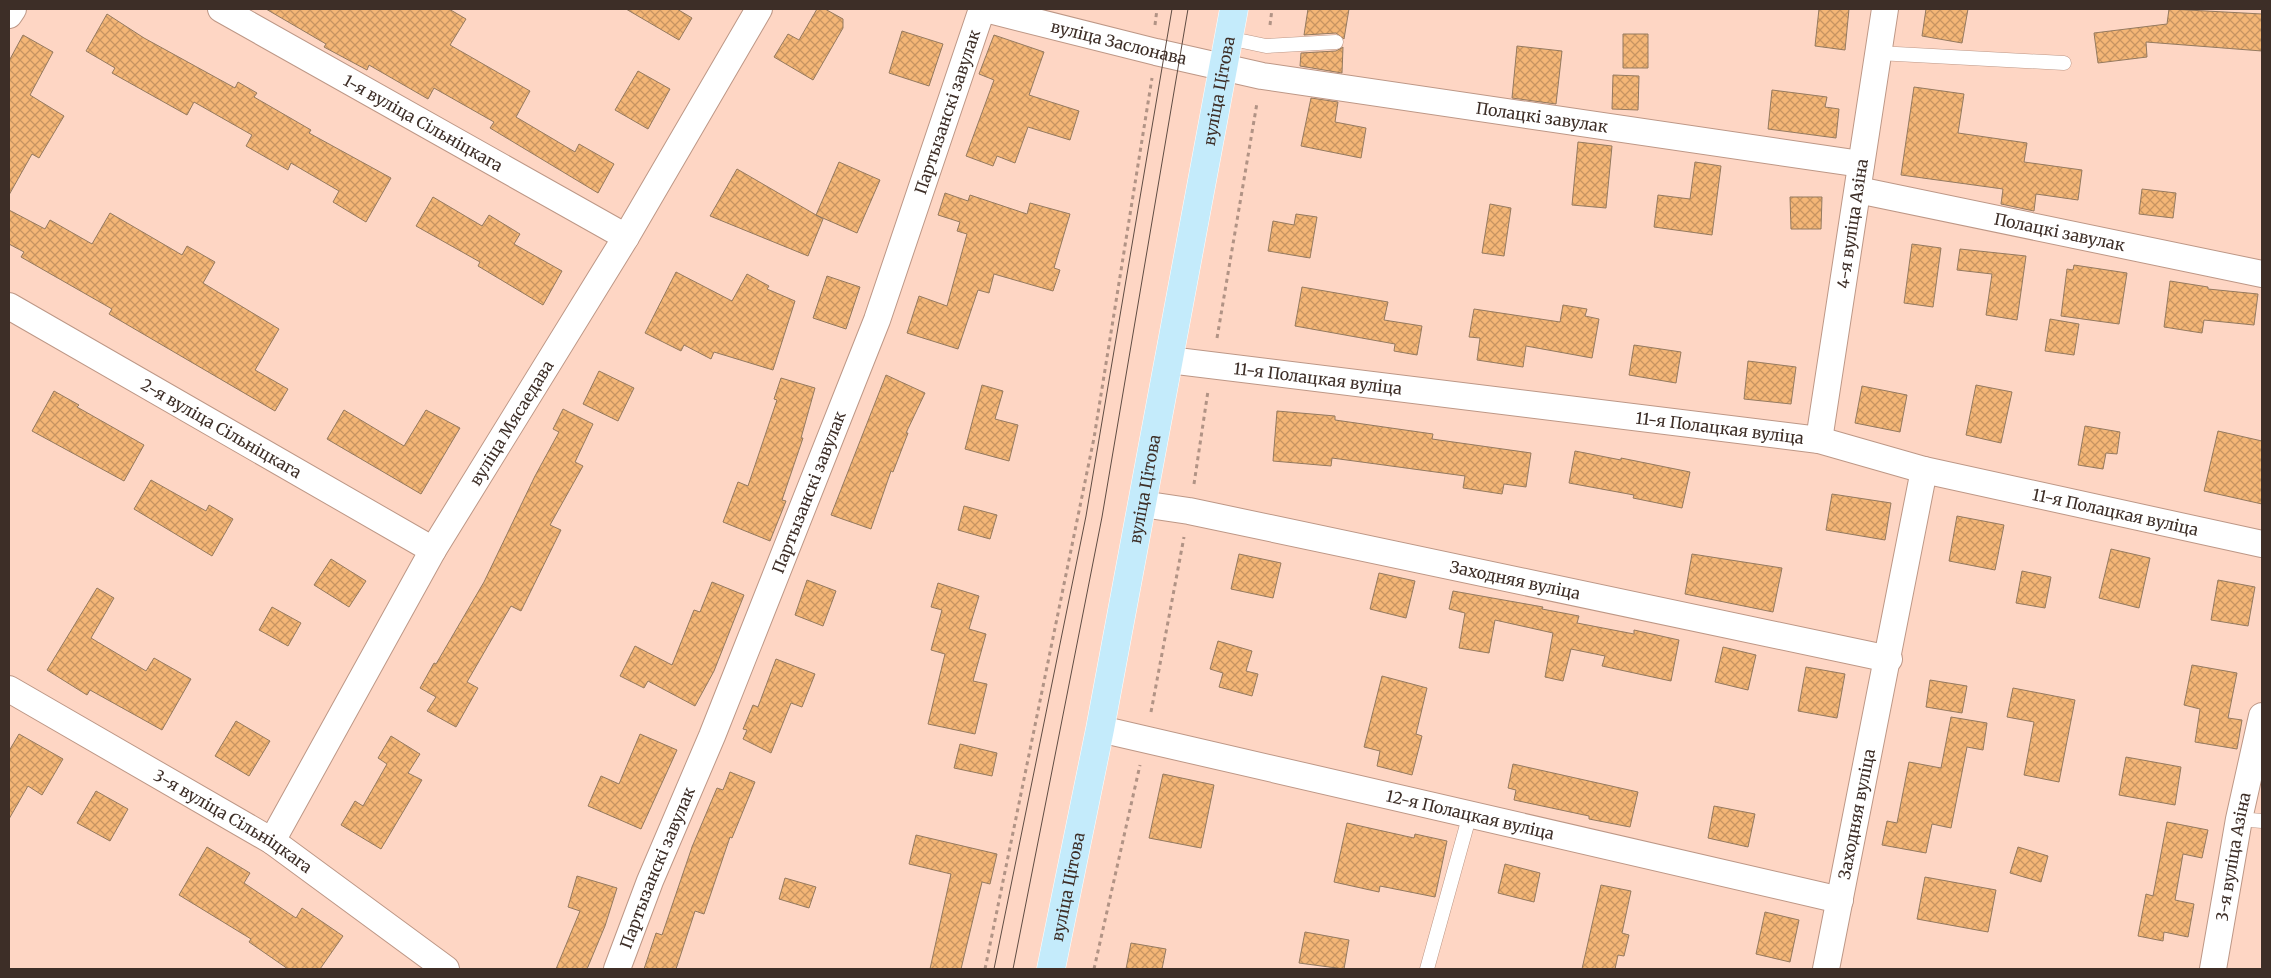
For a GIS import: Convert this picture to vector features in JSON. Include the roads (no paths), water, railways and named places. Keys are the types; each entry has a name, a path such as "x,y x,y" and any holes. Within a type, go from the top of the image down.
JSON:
{"main road":[{"name":"вуліца Цітова","path":"1051,969 1100,729 1234,9"}],"street":[{"path":"9,15 12,9"},
{"name":"1-я вуліца Сільніцкага","path":"221,9 626,237"},
{"name":"вуліца Мясаедава","path":"272,841 433,550 626,237 759,9"},
{"name":"вуліца Заслонава","path":"983,9 1223,68"},
{"name":"Партызанскі завулак","path":"617,969 650,882 712,736 877,320 983,9"},
{"name":"4-я вуліца Азіна","path":"1819,440 1885,9"},
{"name":"Полацкі завулак","path":"1223,68 1262,76 1861,164"},
{"name":"Полацкі завулак","path":"1858,190 2262,274"},
{"name":"2-я вуліца Сільніцкага","path":"9,306 433,550"},
{"name":"11-я Полацкая вуліца","path":"1169,360 1819,440 1924,470 2262,544"},
{"name":"Заходняя вуліца","path":"1826,969 1889,659 1924,470"},
{"name":"Заходняя вуліца","path":"1142,504 1208,516 1889,659"},
{"name":"3-я вуліца Сільніцкага","path":"9,688 272,841 446,969"},
{"name":"3-я вуліца Азіна","path":"2213,969 2250,820 2262,716"},
{"name":"12-я Полацкая вуліца","path":"1100,729 1840,900"}],"lane":[{"path":"1228,38 1266,46 1336,42"},
{"path":"1878,53 2064,63"},
{"path":"1427,969 1470,814"}],"tram line":[{"path":"994,969 1086,516 1172,9"},
{"path":"1013,969 1102,517 1188,9"}]}
